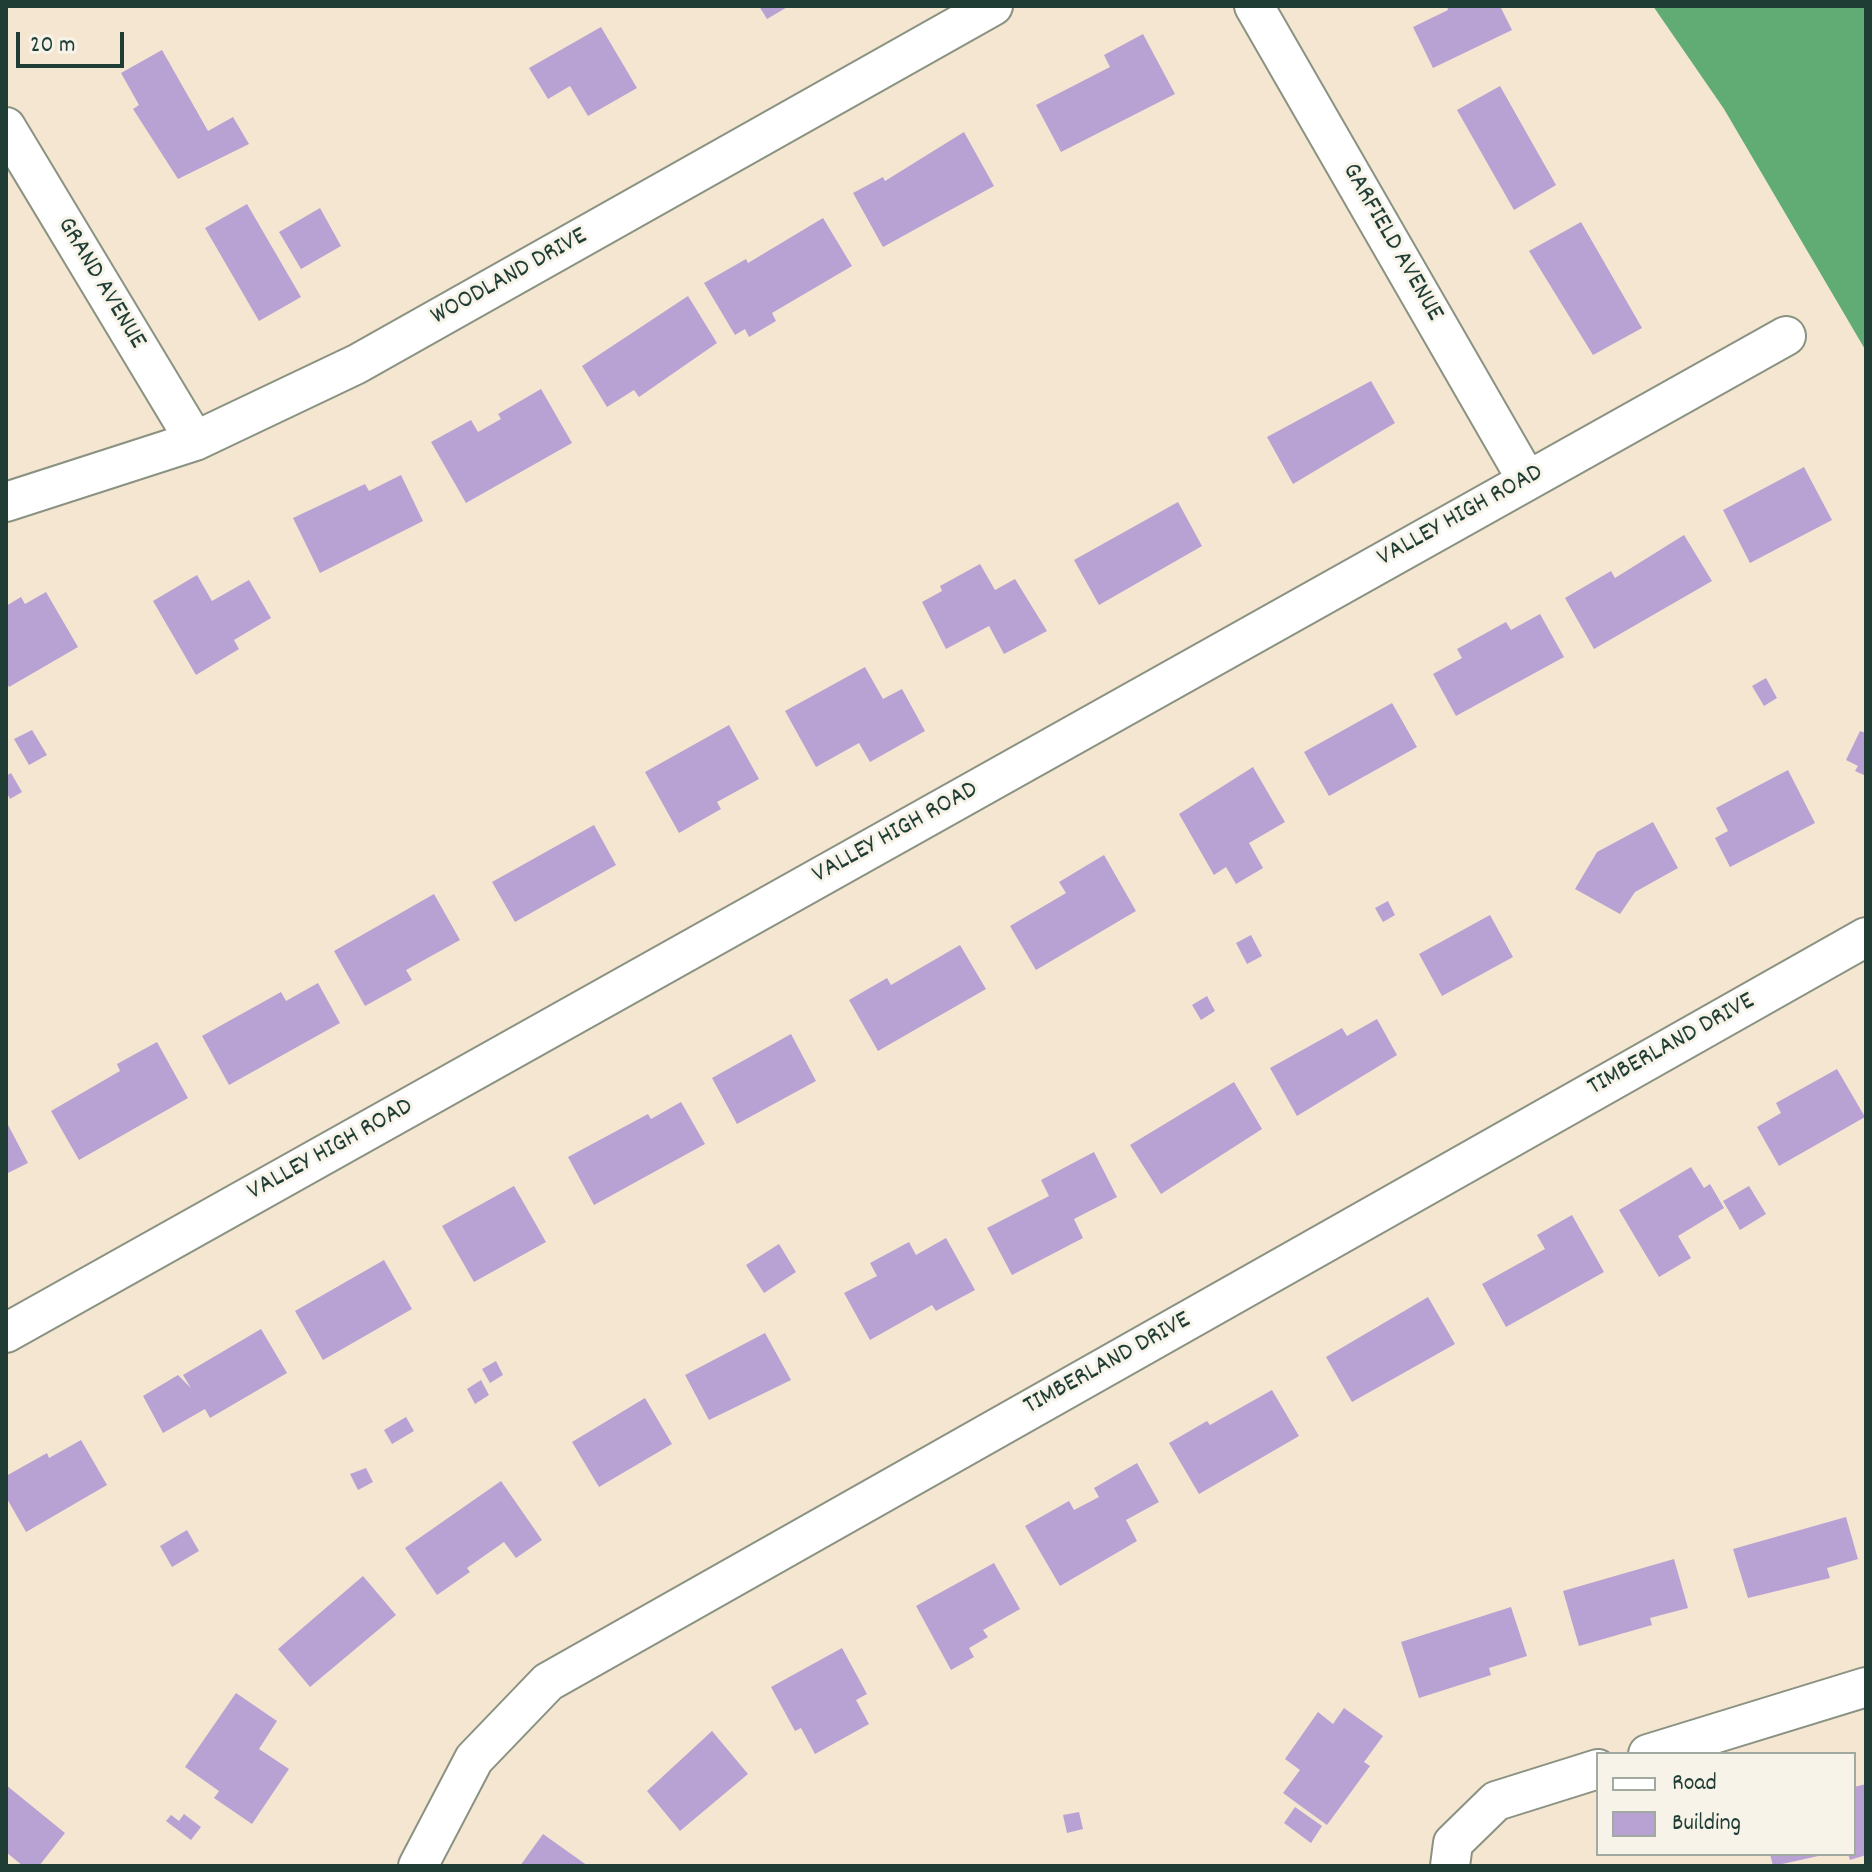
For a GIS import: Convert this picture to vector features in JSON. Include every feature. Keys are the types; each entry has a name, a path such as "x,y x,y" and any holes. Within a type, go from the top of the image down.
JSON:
{"street":[{"name":"WOODLAND DRIVE","path":"6,502 195,441 357,364 993,6"},
{"name":"GARFIELD AVENUE","path":"1254,6 1527,480"},
{"name":"GRAND AVENUE","path":"6,127 195,441"},
{"name":"VALLEY HIGH ROAD","path":"6,1333 1786,336"},
{"name":"TIMBERLAND DRIVE","path":"418,1866 474,1759 548,1682 1866,937"},
{"path":"1655,1752 1866,1687"},
{"path":"1450,1866 1453,1843 1496,1801 1596,1770"}],"green space":[{"path":"1653,6 1866,6 1866,351 1724,109"}],"building":[{"path":"759,6 789,6 767,19"},
{"path":"1447,6 1500,6 1512,30 1433,68 1413,27 1448,10"},
{"path":"601,27 637,88 588,116 570,86 548,99 529,68"},
{"path":"1143,34 1175,94 1061,152 1036,105 1110,67 1104,55"},
{"path":"162,50 208,131 233,117 249,144 178,179 133,109 139,105 121,73"},
{"path":"1500,86 1556,185 1514,210 1457,110"},
{"path":"964,132 994,186 883,247 853,193 883,177 885,181"},
{"path":"247,204 301,297 259,321 205,228"},
{"path":"320,208 341,246 301,269 279,232"},
{"path":"823,218 852,266 772,313 776,321 749,337 745,329 735,335 704,283 746,259 748,263"},
{"path":"1581,222 1642,328 1593,355 1529,251"},
{"path":"688,296 717,343 639,397 634,390 607,407 582,366"},
{"path":"1371,381 1395,423 1293,484 1267,437"},
{"path":"541,389 572,443 466,503 431,442 471,420 478,432 501,419 498,414"},
{"path":"1804,467 1832,520 1750,563 1723,510"},
{"path":"401,475 423,521 320,573 293,518 365,484 369,491"},
{"path":"1178,502 1202,546 1099,605 1074,560"},
{"path":"1684,535 1712,581 1594,649 1565,598 1611,571 1615,578"},
{"path":"980,564 995,590 1015,579 1047,631 1004,654 989,626 946,649 922,602 942,591 940,586"},
{"path":"197,575 212,601 249,580 271,618 234,640 239,649 196,675 153,601"},
{"path":"46,592 78,647 9,687 6,681 6,606 21,597 25,604"},
{"path":"1540,614 1564,657 1456,716 1433,674 1462,658 1457,649 1506,622 1511,630"},
{"path":"865,667 883,699 902,689 925,731 870,762 859,743 816,767 785,711"},
{"path":"1766,678 1777,698 1764,706 1752,686"},
{"path":"1392,703 1417,747 1329,796 1304,752"},
{"path":"729,725 759,779 717,802 721,809 679,833 645,772"},
{"path":"32,730 47,755 29,765 14,739"},
{"path":"1860,731 1866,733 1866,776 1855,771 1858,766 1846,760"},
{"path":"1253,767 1285,822 1249,843 1263,868 1236,884 1226,867 1214,875 1179,814"},
{"path":"1788,770 1815,823 1730,867 1715,838 1728,831 1716,808"},
{"path":"11,773 22,792 10,799 6,791 6,776"},
{"path":"1653,822 1678,868 1635,892 1620,914 1575,889 1597,852"},
{"path":"594,825 616,865 515,922 492,882"},
{"path":"1104,855 1136,911 1036,970 1010,926 1066,893 1059,882"},
{"path":"434,894 460,940 406,970 412,980 365,1006 334,951"},
{"path":"1388,901 1395,915 1383,922 1375,908"},
{"path":"1490,915 1513,957 1442,996 1419,954"},
{"path":"1251,935 1262,956 1247,964 1236,943"},
{"path":"960,945 986,989 878,1051 849,1000 887,978 891,985"},
{"path":"318,983 340,1023 229,1085 202,1036 281,992 286,1001"},
{"path":"1207,996 1215,1011 1201,1020 1192,1005"},
{"path":"1377,1019 1397,1055 1297,1116 1270,1068 1342,1028 1347,1036"},
{"path":"791,1034 816,1081 737,1124 712,1078"},
{"path":"157,1042 188,1098 79,1160 51,1111 120,1071 117,1064"},
{"path":"1837,1069 1865,1117 1779,1166 1757,1127 1781,1113 1776,1103"},
{"path":"1234,1082 1262,1129 1161,1194 1130,1145"},
{"path":"681,1102 705,1144 594,1205 568,1157 648,1114 651,1119"},
{"path":"6,1121 28,1163 6,1174"},
{"path":"1094,1152 1117,1197 1074,1219 1083,1238 1012,1275 987,1228 1049,1196 1041,1180"},
{"path":"1691,1167 1704,1188 1710,1184 1724,1208 1678,1236 1691,1258 1659,1277 1619,1210"},
{"path":"514,1186 546,1242 474,1282 442,1226"},
{"path":"1749,1186 1766,1214 1740,1230 1723,1201"},
{"path":"1572,1215 1604,1272 1506,1327 1482,1284 1545,1249 1537,1235"},
{"path":"946,1238 975,1290 936,1311 932,1305 870,1340 844,1293 877,1276 870,1263 909,1242 916,1255"},
{"path":"779,1244 796,1272 764,1293 746,1265"},
{"path":"384,1260 412,1309 323,1360 295,1311"},
{"path":"1428,1297 1455,1344 1352,1402 1326,1357"},
{"path":"261,1329 287,1373 210,1418 205,1409 163,1433 143,1396 178,1375 191,1388 183,1375"},
{"path":"765,1333 791,1380 709,1420 685,1375"},
{"path":"496,1361 503,1375 490,1383 482,1369"},
{"path":"481,1380 489,1395 475,1404 467,1389"},
{"path":"1272,1390 1299,1436 1199,1494 1169,1443 1207,1421 1210,1425"},
{"path":"645,1398 672,1444 599,1487 572,1442"},
{"path":"406,1417 414,1431 392,1444 384,1430"},
{"path":"81,1440 107,1485 26,1532 6,1497 6,1476 47,1453 49,1458"},
{"path":"1137,1463 1159,1502 1126,1520 1137,1541 1060,1586 1025,1526 1069,1501 1074,1510 1099,1497 1094,1488"},
{"path":"366,1468 373,1482 358,1490 350,1474"},
{"path":"501,1481 542,1540 516,1558 504,1542 467,1568 470,1572 437,1595 405,1548"},
{"path":"1846,1517 1858,1559 1827,1568 1830,1578 1748,1598 1733,1549"},
{"path":"187,1530 199,1551 172,1567 160,1546"},
{"path":"1674,1559 1688,1608 1650,1618 1652,1625 1579,1646 1563,1591"},
{"path":"994,1563 1020,1609 983,1630 988,1637 969,1648 974,1657 951,1670 916,1606"},
{"path":"363,1576 396,1615 310,1687 278,1649"},
{"path":"1511,1607 1527,1656 1489,1668 1491,1675 1419,1698 1401,1642"},
{"path":"842,1648 867,1694 856,1700 869,1724 815,1754 801,1728 795,1731 771,1687"},
{"path":"236,1693 277,1721 259,1749 289,1769 252,1824 214,1798 219,1791 185,1767"},
{"path":"1344,1708 1383,1736 1364,1762 1370,1766 1327,1825 1283,1793 1300,1770 1285,1759 1318,1712 1333,1724"},
{"path":"712,1731 748,1774 680,1831 647,1791"},
{"path":"1866,1784 1866,1855 1850,1860 1849,1856 1856,1856 1856,1786"},
{"path":"6,1785 65,1833 39,1866 23,1866 6,1852"},
{"path":"1295,1807 1322,1826 1311,1843 1284,1823"},
{"path":"1079,1812 1083,1829 1067,1833 1063,1815"},
{"path":"184,1814 201,1827 191,1840 166,1821 171,1815 179,1821"},
{"path":"543,1834 588,1866 520,1866"},
{"path":"1770,1856 1818,1856 1773,1866"}]}
